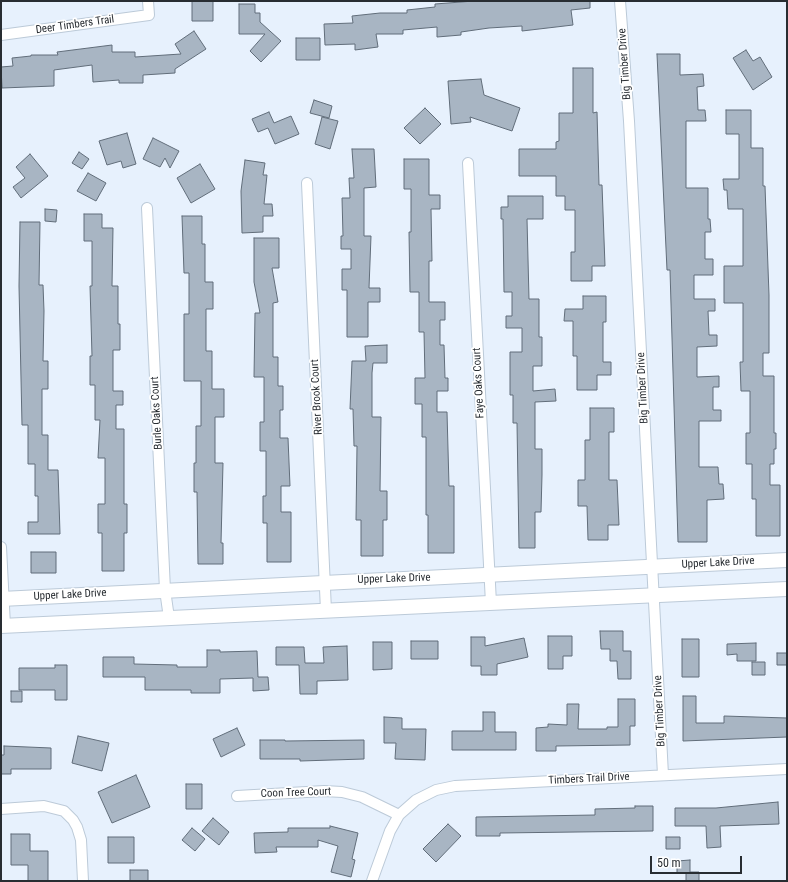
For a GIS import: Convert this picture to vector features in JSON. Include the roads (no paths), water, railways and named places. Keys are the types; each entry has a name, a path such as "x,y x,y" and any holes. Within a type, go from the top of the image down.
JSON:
{"street":[{"name":"Deer Timbers Trail","path":"1,35 149,15 148,1"},
{"name":"Big Timber Drive","path":"620,1 628,107 663,775"},
{"name":"Faye Oaks Court","path":"468,163 491,603"},
{"name":"River Brook Court","path":"307,183 326,611"},
{"name":"Burle Oaks Court","path":"147,208 165,590 169,618"},
{"path":"1,547 3,626 491,603 654,597 787,589"},
{"name":"Upper Lake Drive","path":"3,598 787,560"},
{"name":"Timbers Trail Drive","path":"399,815 416,800 436,790 455,786 787,769"},
{"name":"Coon Tree Court","path":"238,796 324,791 342,792 362,797 399,815"},
{"path":"1,809 44,806 64,811 73,820 81,840 83,881"},
{"path":"372,881 390,831 399,815"}]}
